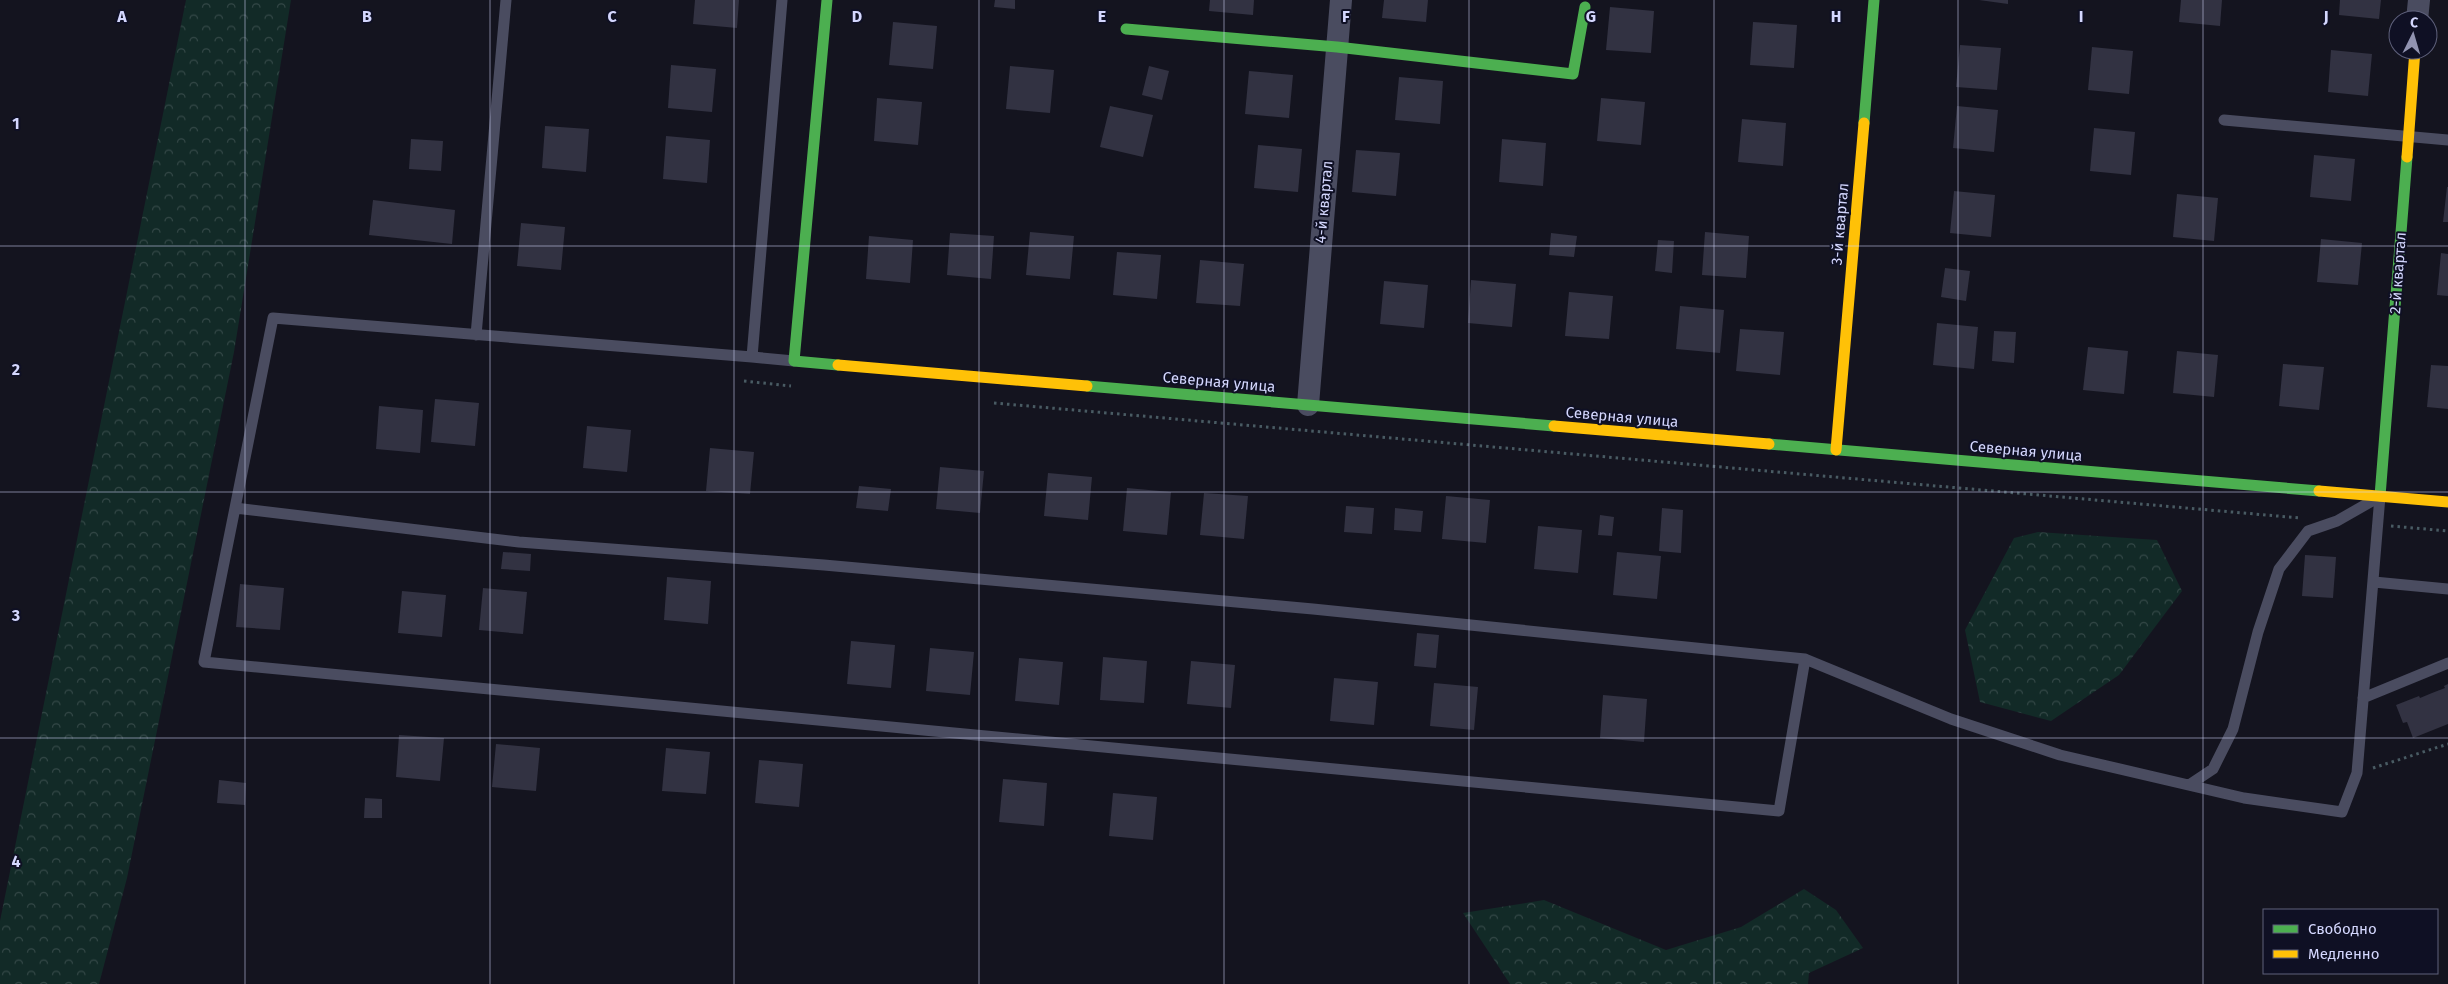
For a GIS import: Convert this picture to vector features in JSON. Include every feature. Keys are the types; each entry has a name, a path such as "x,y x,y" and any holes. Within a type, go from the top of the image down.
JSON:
{"street":[{"path":"794,361 827,0"},
{"name":"4-й квартал","path":"1308,405 1341,0"},
{"name":"3-й квартал","path":"1836,450 1874,0"},
{"path":"1126,29 1337,46 1573,74 1585,7"},
{"name":"2-й квартал","path":"2380,496 2414,60"},
{"name":"Северная улица","path":"794,361 2448,502"}],"lane":[{"path":"476,335 506,0"},
{"path":"752,357 782,0"},
{"path":"2224,120 2448,140"},
{"path":"794,361 273,318 204,662 1779,811 1805,658"},
{"path":"235,508 519,542 824,565 1313,609 1805,658 1951,719 2060,755 2244,798 2342,812 2357,773 2380,496"},
{"path":"2189,785 2213,769 2233,729 2258,632 2279,569 2308,532 2336,521 2380,496"},
{"path":"2374,582 2448,589"},
{"path":"2363,698 2448,663"}],"path":[{"path":"744,382 794,386"},
{"path":"993,403 2336,521"},
{"path":"2378,525 2448,532"},
{"path":"2357,773 2448,744"}],"green space":[{"path":"186,0 291,0 234,352 127,878 99,984 0,984 0,921"},
{"path":"2038,532 2157,540 2182,591 2119,675 2051,721 1980,702 1965,630 2014,538"},
{"path":"1804,889 1836,910 1863,948 1809,973 1808,984 1510,984 1463,913 1544,900 1666,950 1741,927"}],"building":[{"path":"695,0 739,0 737,28 693,24"},
{"path":"995,0 1015,0 1015,9 994,7"},
{"path":"1210,0 1254,0 1253,15 1209,11"},
{"path":"1384,0 1428,0 1426,22 1382,18"},
{"path":"1979,0 2008,0 2008,4"},
{"path":"2181,0 2222,0 2220,26 2179,22"},
{"path":"2340,0 2381,0 2379,19 2339,15"},
{"path":"1610,7 1654,11 1651,53 1606,50"},
{"path":"893,22 937,26 933,69 889,65"},
{"path":"1753,22 1797,25 1794,68 1750,65"},
{"path":"1960,45 2001,48 1997,90 1956,87"},
{"path":"2092,47 2133,51 2129,94 2088,90"},
{"path":"2331,50 2372,54 2368,96 2328,92"},
{"path":"671,65 716,69 712,112 668,108"},
{"path":"1010,66 1054,70 1050,113 1006,109"},
{"path":"1149,66 1169,71 1162,100 1142,95"},
{"path":"1249,71 1293,75 1289,118 1245,114"},
{"path":"1399,77 1443,81 1440,124 1395,120"},
{"path":"877,98 922,102 918,145 874,141"},
{"path":"1601,98 1645,102 1641,145 1597,141"},
{"path":"1110,106 1153,115 1143,157 1100,147"},
{"path":"1957,106 1998,110 1994,152 1953,148"},
{"path":"1742,119 1786,123 1783,166 1738,162"},
{"path":"545,126 589,129 586,172 542,168"},
{"path":"2094,128 2135,132 2131,175 2090,171"},
{"path":"666,136 710,140 707,183 663,179"},
{"path":"411,139 443,141 441,171 409,169"},
{"path":"1502,139 1546,143 1543,186 1499,182"},
{"path":"1258,145 1302,149 1298,192 1254,188"},
{"path":"1356,150 1400,153 1396,196 1352,192"},
{"path":"2314,155 2355,159 2351,201 2310,197"},
{"path":"2447,187 2448,222 2443,222"},
{"path":"1954,191 1995,195 1991,237 1950,233"},
{"path":"2177,194 2218,198 2214,241 2173,237"},
{"path":"373,200 455,210 452,244 369,235"},
{"path":"521,223 565,227 561,270 517,266"},
{"path":"1030,232 1074,236 1070,279 1026,275"},
{"path":"1705,232 1749,236 1746,278 1702,275"},
{"path":"950,233 994,236 991,279 947,275"},
{"path":"1551,233 1577,236 1574,257 1549,255"},
{"path":"869,236 913,240 910,283 866,279"},
{"path":"2321,239 2362,243 2358,285 2317,282"},
{"path":"1658,240 1674,241 1672,273 1655,271"},
{"path":"1117,252 1161,255 1157,299 1113,295"},
{"path":"2441,253 2448,254 2448,296 2437,295"},
{"path":"1200,260 1244,264 1240,306 1196,303"},
{"path":"1945,268 1970,271 1966,301 1941,297"},
{"path":"1471,280 1516,284 1512,327 1468,323"},
{"path":"1384,281 1428,285 1424,328 1380,324"},
{"path":"1569,292 1613,296 1609,339 1565,336"},
{"path":"1680,306 1724,310 1720,353 1676,349"},
{"path":"1937,323 1978,327 1974,369 1933,365"},
{"path":"1740,329 1784,332 1780,375 1736,371"},
{"path":"1994,331 2016,332 2014,363 1992,361"},
{"path":"2088,347 2128,351 2124,394 2083,390"},
{"path":"2177,351 2218,355 2214,397 2173,393"},
{"path":"2283,364 2324,367 2319,410 2279,406"},
{"path":"2431,365 2448,366 2448,409 2427,407"},
{"path":"435,399 479,403 475,446 431,442"},
{"path":"379,406 423,410 420,453 376,449"},
{"path":"587,426 631,430 627,472 583,468"},
{"path":"710,448 754,452 750,494 706,491"},
{"path":"940,467 984,471 980,513 936,509"},
{"path":"1048,473 1092,477 1088,520 1044,516"},
{"path":"859,486 891,489 888,511 856,508"},
{"path":"1127,488 1171,492 1167,535 1123,531"},
{"path":"1204,493 1248,496 1244,539 1200,535"},
{"path":"1446,496 1490,500 1486,543 1442,539"},
{"path":"1346,506 1374,508 1372,534 1344,532"},
{"path":"1395,508 1423,511 1421,532 1394,530"},
{"path":"1662,508 1683,510 1681,553 1659,551"},
{"path":"1600,515 1614,517 1612,536 1598,535"},
{"path":"1538,526 1582,530 1578,573 1534,569"},
{"path":"503,552 531,554 530,571 501,569"},
{"path":"1617,552 1661,556 1657,599 1613,595"},
{"path":"2305,555 2336,557 2333,598 2302,596"},
{"path":"667,577 711,581 708,624 664,620"},
{"path":"240,584 284,588 280,630 236,627"},
{"path":"483,588 527,592 523,634 479,630"},
{"path":"402,591 446,595 442,637 398,633"},
{"path":"1417,633 1439,635 1436,668 1414,666"},
{"path":"851,641 895,645 891,688 847,684"},
{"path":"930,648 974,652 970,695 926,691"},
{"path":"1103,657 1147,661 1144,703 1100,700"},
{"path":"1019,658 1063,662 1059,705 1015,701"},
{"path":"1191,661 1235,665 1231,708 1187,704"},
{"path":"1334,678 1378,682 1374,725 1330,721"},
{"path":"1434,683 1478,687 1474,730 1430,726"},
{"path":"2448,684 2448,724 2413,738 2407,722 2403,723 2396,705 2445,688 2444,686"},
{"path":"1603,695 1647,699 1644,742 1600,738"},
{"path":"399,735 444,738 440,781 396,777"},
{"path":"496,744 540,748 536,791 492,787"},
{"path":"666,748 710,752 706,794 662,791"},
{"path":"759,760 803,764 799,807 755,803"},
{"path":"1003,779 1047,783 1044,826 999,822"},
{"path":"219,780 246,783 245,805 217,803"},
{"path":"1113,793 1157,797 1153,840 1109,836"},
{"path":"365,798 382,799 382,818 364,818"}],"traffic: fast":[{"path":"827,0 794,361 838,365"},
{"path":"1864,123 1874,0"},
{"path":"1126,29 1337,47 1573,74 1585,7"},
{"path":"2380,496 2407,157"},
{"path":"1087,386 1554,426"},
{"path":"1769,444 2319,491"}],"traffic: slow":[{"path":"2407,157 2414,60"},
{"path":"1836,450 1864,123"},
{"path":"838,365 1087,386"},
{"path":"1554,426 1769,444"},
{"path":"2319,491 2448,502"}]}
